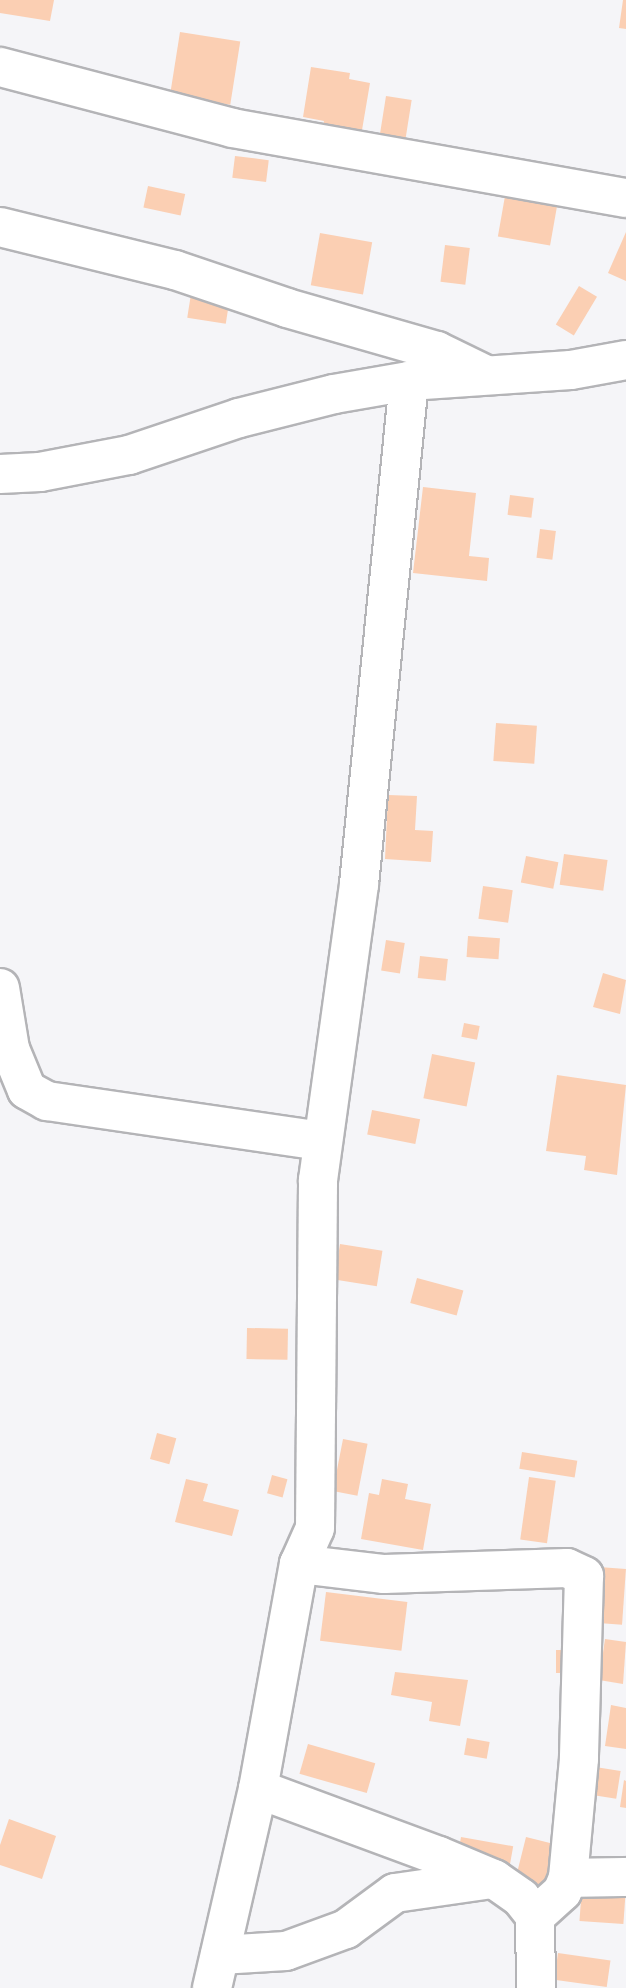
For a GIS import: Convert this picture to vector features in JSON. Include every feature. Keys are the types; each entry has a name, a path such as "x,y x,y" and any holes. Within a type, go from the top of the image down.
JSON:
{"street":[{"path":"0,67 232,128 626,198"},
{"path":"0,227 175,270 287,308 437,351 486,375"},
{"path":"0,474 40,472 129,455 239,418 409,381 570,370 626,360"},
{"path":"409,381 359,884 318,1180 315,1528 299,1564 258,1789 216,1972 346,1929 395,1893 494,1879"},
{"path":"0,988 10,1049 27,1090 47,1101 322,1141"},
{"path":"299,1564 384,1574 566,1568 584,1576 581,1721 568,1878 562,1892 535,1916"},
{"path":"258,1789 494,1879 521,1898 535,1916 536,1988"},
{"path":"568,1878 626,1877"}],"building":[{"path":"0,0 54,0 50,21 0,13"},
{"path":"623,0 626,0 626,29 619,28"},
{"path":"180,32 240,42 230,105 170,95"},
{"path":"311,67 350,73 349,79 370,83 361,136 322,130 324,121 303,117"},
{"path":"386,96 412,100 406,138 380,134"},
{"path":"235,156 269,160 266,182 232,178"},
{"path":"148,186 185,194 181,215 143,208"},
{"path":"505,196 557,205 550,246 498,236"},
{"path":"626,232 626,281 608,273"},
{"path":"320,233 372,242 363,294 311,285"},
{"path":"445,245 470,248 465,285 440,282"},
{"path":"579,286 597,297 574,335 556,325"},
{"path":"191,294 230,300 226,324 187,318"},
{"path":"423,487 476,493 469,556 489,558 487,581 413,573"},
{"path":"510,495 534,498 531,518 508,515"},
{"path":"540,529 556,531 552,560 536,558"},
{"path":"496,723 537,726 534,764 493,761"},
{"path":"388,795 417,796 415,830 433,831 431,862 385,859"},
{"path":"564,854 608,860 603,891 560,885"},
{"path":"526,856 558,862 553,889 521,883"},
{"path":"483,886 513,890 508,923 478,919"},
{"path":"468,936 500,938 498,959 467,957"},
{"path":"386,940 405,943 400,974 381,971"},
{"path":"420,956 448,959 446,981 418,978"},
{"path":"603,973 626,980 620,1014 593,1007"},
{"path":"464,1023 480,1026 477,1040 461,1037"},
{"path":"432,1054 475,1062 467,1107 423,1098"},
{"path":"557,1075 626,1085 617,1175 584,1170 586,1156 546,1151"},
{"path":"372,1110 420,1119 415,1144 367,1135"},
{"path":"340,1244 382,1251 377,1286 334,1280"},
{"path":"417,1278 463,1290 457,1316 410,1303"},
{"path":"247,1328 288,1329 287,1360 246,1359"},
{"path":"157,1433 176,1438 169,1464 150,1459"},
{"path":"343,1439 368,1444 357,1496 333,1491"},
{"path":"522,1452 577,1461 575,1478 519,1469"},
{"path":"272,1475 287,1479 283,1497 267,1493"},
{"path":"529,1477 556,1481 547,1543 520,1539"},
{"path":"186,1479 208,1484 203,1501 239,1510 232,1536 175,1522"},
{"path":"382,1479 408,1484 405,1499 431,1504 423,1550 361,1539 369,1493 379,1495"},
{"path":"599,1567 626,1569 622,1625 595,1623"},
{"path":"326,1592 407,1602 401,1651 320,1641"},
{"path":"605,1639 626,1642 623,1684 599,1680"},
{"path":"556,1650 578,1650 578,1673 556,1673"},
{"path":"395,1672 468,1680 460,1726 429,1721 432,1702 391,1695"},
{"path":"611,1705 626,1708 626,1749 605,1746"},
{"path":"467,1738 490,1742 487,1759 464,1755"},
{"path":"308,1744 375,1763 367,1793 299,1774"},
{"path":"589,1766 621,1771 616,1799 585,1794"},
{"path":"624,1780 626,1781 626,1808 620,1807"},
{"path":"9,1819 56,1836 42,1879 0,1865 0,1845"},
{"path":"461,1837 513,1846 509,1869 457,1860"},
{"path":"526,1837 559,1845 549,1887 516,1879"},
{"path":"582,1885 626,1888 623,1924 579,1921"},
{"path":"558,1953 610,1960 607,1987 554,1980"}]}
